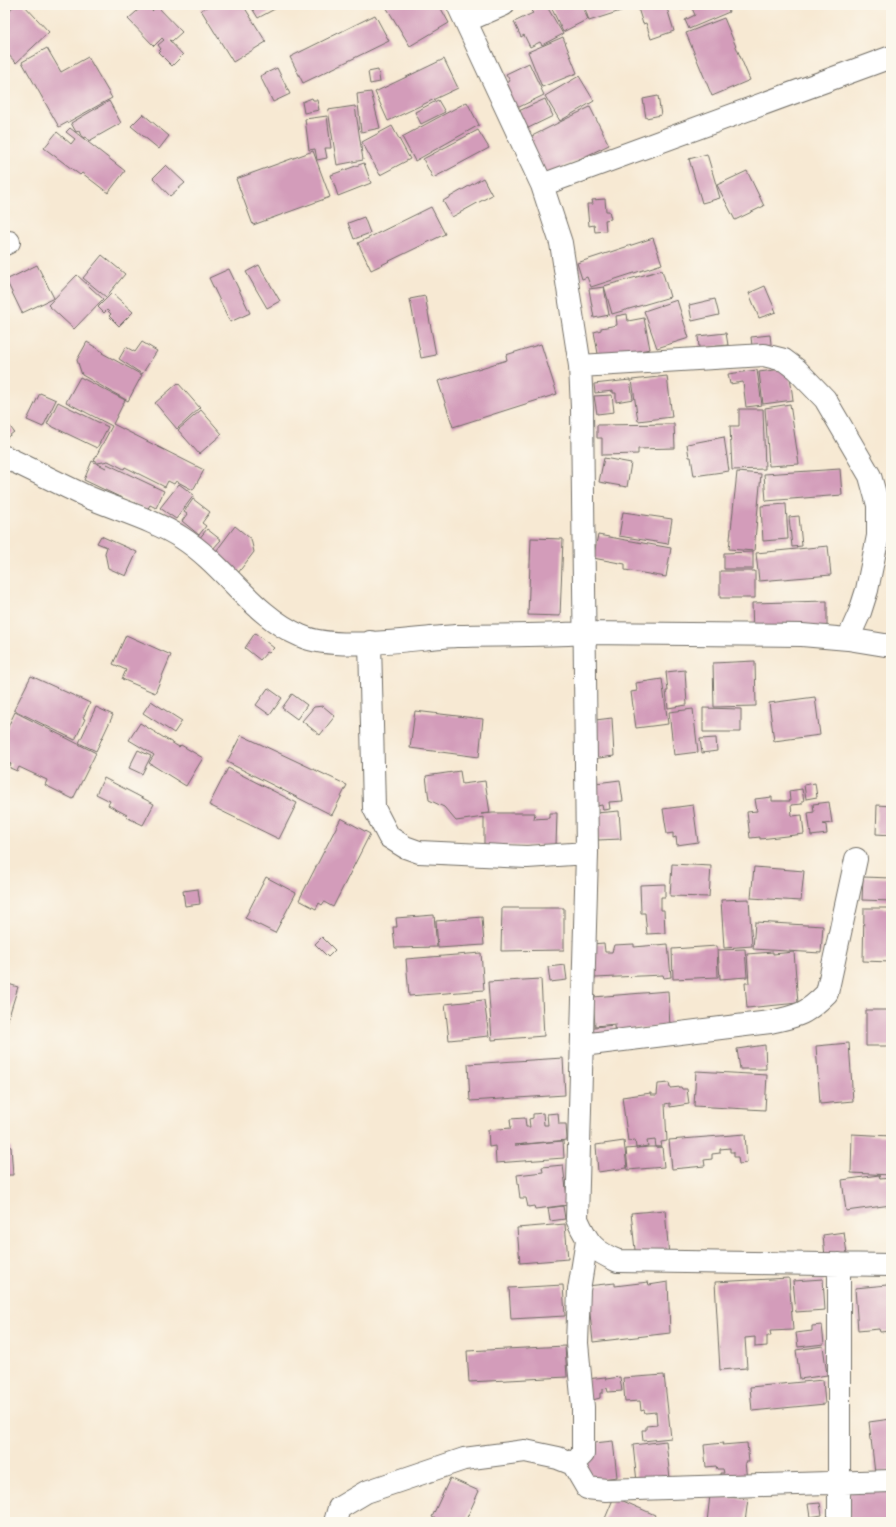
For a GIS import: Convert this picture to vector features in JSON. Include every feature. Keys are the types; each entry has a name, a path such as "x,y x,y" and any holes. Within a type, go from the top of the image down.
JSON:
{"street":[{"path":"503,5 462,13 542,186 561,243 580,366 582,416 587,854 577,1204 578,1219 587,1240 603,1255 618,1261 891,1265"},
{"path":"542,186 891,57"},
{"path":"580,366 764,355 784,360 796,369 825,399 885,502 867,590 860,612 848,639"},
{"path":"5,457 88,497 181,538 210,560 241,593 270,619 302,637 333,644 456,636 552,635 584,633 802,635 848,639 891,646"},
{"path":"370,642 374,808 389,837 405,847 419,852 527,857 587,854"},
{"path":"582,1045 770,1022 793,1017 810,1009 827,993 856,859"},
{"path":"573,1464 583,1454 583,1407 577,1343 579,1290 587,1240"},
{"path":"839,1264 839,1522"},
{"path":"335,1522 339,1508 366,1492 464,1459 525,1451 558,1458 573,1464 587,1488 606,1490 891,1481"}],"building":[{"path":"15,5 24,5 49,32 16,63 5,51 5,14"},
{"path":"144,5 147,5 152,11 157,6 182,32 172,41 169,40 183,55 172,66 158,52 161,49 158,45 164,40 162,38 154,46 128,19"},
{"path":"210,5 243,5 266,42 233,62 201,10"},
{"path":"250,5 282,5 258,18"},
{"path":"385,5 439,5 449,23 410,46"},
{"path":"546,5 563,34 542,45 540,42 530,47 524,35 521,37 514,22 533,13 531,11"},
{"path":"550,5 581,5 588,19 563,32"},
{"path":"584,5 632,5 633,7 589,21"},
{"path":"637,5 666,5 674,31 651,39 646,23 643,24"},
{"path":"678,5 726,5 729,12 689,29 685,20 695,15 691,6 681,10"},
{"path":"375,15 389,41 303,83 290,57"},
{"path":"724,18 750,80 712,96 686,33"},
{"path":"563,37 577,73 542,87 528,52"},
{"path":"47,48 61,72 88,57 112,98 59,127 22,62"},
{"path":"444,59 458,88 388,121 375,92"},
{"path":"529,63 544,95 513,110 501,85 510,81 506,74"},
{"path":"277,68 290,94 273,102 260,76"},
{"path":"378,70 380,82 370,84 368,72"},
{"path":"579,76 594,101 560,121 545,96"},
{"path":"371,92 380,128 361,132 357,94"},
{"path":"658,96 661,115 646,118 643,99"},
{"path":"312,98 313,100 317,100 319,110 304,113 302,102"},
{"path":"545,99 553,116 520,132 512,114"},
{"path":"438,100 445,112 421,124 415,112"},
{"path":"109,101 121,123 89,141 86,137 84,138 81,136 79,131 76,132 71,123"},
{"path":"467,102 479,125 415,161 402,137"},
{"path":"355,106 363,160 337,165 328,110"},
{"path":"590,107 609,145 544,176 526,139"},
{"path":"143,114 169,136 159,149 131,126"},
{"path":"327,116 331,148 325,148 327,158 317,160 315,149 309,150 305,119"},
{"path":"392,126 410,159 380,175 362,142"},
{"path":"70,128 125,171 108,193 82,173 80,175 44,148 57,132 71,144 75,139 66,132"},
{"path":"478,130 489,148 433,178 423,159"},
{"path":"313,151 330,197 253,225 236,179"},
{"path":"707,154 720,198 702,203 689,159"},
{"path":"364,163 371,183 338,196 331,175"},
{"path":"166,165 185,183 170,196 153,178"},
{"path":"747,171 764,206 735,220 717,185"},
{"path":"483,178 492,195 452,217 443,201"},
{"path":"605,199 606,211 609,211 611,219 605,220 606,231 595,232 594,225 589,226 587,204 593,204 592,200"},
{"path":"431,207 445,234 371,270 358,243"},
{"path":"364,217 370,233 354,239 348,223"},
{"path":"653,238 662,264 591,287 587,277 582,279 577,263"},
{"path":"102,255 125,274 106,297 83,278"},
{"path":"37,265 54,298 22,313 6,280"},
{"path":"259,265 280,301 267,308 246,272"},
{"path":"229,269 250,313 230,322 209,278"},
{"path":"662,270 670,297 612,314 604,286"},
{"path":"77,275 103,299 74,329 48,305"},
{"path":"765,286 776,312 759,318 749,293"},
{"path":"604,287 609,315 594,318 589,289"},
{"path":"112,293 133,312 119,326 109,316 111,314 107,310 104,313 98,307"},
{"path":"425,296 436,355 421,358 410,299"},
{"path":"715,299 719,315 692,321 689,305"},
{"path":"677,300 689,338 657,348 644,311"},
{"path":"627,314 628,321 644,318 650,349 599,359 594,332 601,330 601,328 617,325 616,316"},
{"path":"726,333 728,345 699,348 698,336"},
{"path":"770,335 772,353 753,355 751,337"},
{"path":"87,342 103,352 102,353 142,375 128,401 82,375 77,360"},
{"path":"142,342 157,351 142,374 119,359 126,347 135,352"},
{"path":"541,344 557,394 453,427 438,381 507,360 506,355"},
{"path":"789,368 793,400 763,404 759,372"},
{"path":"757,370 762,405 746,407 743,382 730,384 728,374"},
{"path":"667,376 672,417 638,421 632,380"},
{"path":"80,377 125,400 113,424 204,470 193,490 176,481 174,484 168,481 165,487 125,467 124,469 108,461 98,463 94,460 112,426 66,402"},
{"path":"630,380 633,399 616,402 616,393 613,393 613,391 595,393 594,384"},
{"path":"178,383 200,408 177,429 155,403"},
{"path":"40,393 56,400 43,427 27,420"},
{"path":"612,395 614,412 597,414 594,396"},
{"path":"58,402 108,427 97,448 47,424"},
{"path":"790,404 799,464 769,466 765,408"},
{"path":"739,409 763,409 765,469 732,470 730,426 739,426"},
{"path":"201,410 222,434 199,454 178,430"},
{"path":"5,420 14,432 5,439"},
{"path":"674,424 675,448 638,449 638,454 602,455 602,438 597,438 597,425"},
{"path":"724,437 729,471 694,476 687,444"},
{"path":"604,458 631,463 627,487 599,482"},
{"path":"92,461 106,468 107,464 164,491 156,508 150,505 147,510 84,480"},
{"path":"840,469 842,495 766,501 764,474"},
{"path":"737,472 761,474 754,551 729,549"},
{"path":"179,484 194,495 176,519 160,508"},
{"path":"193,499 210,512 202,523 206,526 199,535 182,521 187,514 184,512"},
{"path":"786,504 788,539 763,541 761,506"},
{"path":"623,512 672,519 668,544 619,536"},
{"path":"799,516 802,546 792,547 789,517"},
{"path":"235,526 251,539 254,552 238,573 214,554"},
{"path":"207,529 221,540 211,551 198,540"},
{"path":"598,535 671,548 666,577 625,570 625,564 593,558"},
{"path":"101,536 137,552 126,576 108,568 105,553 107,547 97,543"},
{"path":"531,538 563,539 560,616 528,615"},
{"path":"828,546 831,575 759,581 756,553"},
{"path":"753,552 753,569 724,569 724,553"},
{"path":"720,571 755,571 755,598 720,598"},
{"path":"827,601 827,630 753,632 752,603"},
{"path":"255,633 274,648 269,653 267,652 260,660 245,648"},
{"path":"126,635 171,655 155,693 122,679 126,670 113,664"},
{"path":"755,661 756,706 714,707 713,663"},
{"path":"685,670 687,705 668,708 666,672"},
{"path":"31,676 90,703 83,718 85,719 75,740 14,710"},
{"path":"662,679 668,724 636,728 631,692 637,691 636,683"},
{"path":"268,688 282,698 270,715 256,705"},
{"path":"292,694 307,705 297,719 282,708"},
{"path":"815,697 820,735 774,741 769,703"},
{"path":"151,701 182,721 174,733 143,713"},
{"path":"323,706 335,716 320,735 302,721 314,707"},
{"path":"96,707 113,715 96,751 79,743"},
{"path":"703,708 741,709 741,732 703,732"},
{"path":"693,709 698,752 674,755 669,712"},
{"path":"415,711 483,719 479,757 410,748"},
{"path":"15,712 96,753 73,799 45,785 47,780 19,767 17,771 10,768 11,764 5,762 5,733"},
{"path":"612,718 614,756 592,759 587,721"},
{"path":"140,723 179,747 181,745 203,758 186,786 149,763 154,755 129,740"},
{"path":"241,735 347,785 332,815 227,762"},
{"path":"716,738 717,751 702,753 700,739"},
{"path":"138,750 151,756 142,774 129,768"},
{"path":"228,768 297,803 279,839 209,805"},
{"path":"460,771 462,784 485,781 490,813 481,814 535,813 534,819 549,818 549,813 557,813 556,846 484,846 484,817 456,821 444,807 429,800 426,776"},
{"path":"104,778 154,804 143,825 126,817 127,815 108,805 110,801 96,794"},
{"path":"620,780 623,801 609,802 610,809 603,810 602,805 592,807 588,784"},
{"path":"815,783 817,797 806,799 804,785"},
{"path":"802,789 804,801 802,801 802,804 791,805 792,816 802,815 804,834 760,839 760,837 750,838 747,812 757,811 755,799 772,797 772,801 790,801 789,791"},
{"path":"829,802 832,823 823,824 826,825 827,834 811,836 808,813 814,812 813,804"},
{"path":"693,805 698,842 677,845 676,837 673,838 673,833 667,834 663,809"},
{"path":"877,805 891,806 891,835 876,834"},
{"path":"619,811 621,839 598,840 596,813"},
{"path":"341,818 370,834 333,907 324,902 322,905 319,903 316,909 299,900"},
{"path":"672,864 711,866 709,897 670,896"},
{"path":"754,867 804,871 801,901 751,898"},
{"path":"266,877 296,893 275,933 245,918"},
{"path":"863,877 891,878 891,901 862,900"},
{"path":"665,884 665,897 661,897 661,910 664,910 665,933 647,934 645,913 641,913 640,885"},
{"path":"198,889 200,904 185,906 183,891"},
{"path":"749,899 752,946 724,948 721,900"},
{"path":"502,908 564,908 564,950 501,951"},
{"path":"864,908 891,908 891,962 863,961"},
{"path":"434,915 437,947 395,948 393,927 397,927 396,918"},
{"path":"482,917 484,945 438,948 436,921"},
{"path":"755,922 823,926 821,953 753,949"},
{"path":"322,937 335,950 328,957 315,944"},
{"path":"604,943 605,952 612,952 614,945 634,944 634,947 668,944 671,977 664,978 663,975 595,978 592,944"},
{"path":"717,946 718,977 673,979 672,949"},
{"path":"745,949 747,977 720,979 718,950"},
{"path":"773,952 773,954 794,952 798,1003 747,1008 745,983 749,983 747,954"},
{"path":"481,953 484,990 409,996 406,959"},
{"path":"565,965 567,980 550,982 548,967"},
{"path":"541,979 544,1036 492,1040 488,982"},
{"path":"5,983 18,987 5,1029"},
{"path":"668,991 670,1026 615,1030 616,1024 595,1026 593,997"},
{"path":"484,1000 489,1036 449,1040 445,1004"},
{"path":"866,1010 891,1010 891,1046 866,1046"},
{"path":"614,1025 615,1039 586,1042 585,1028"},
{"path":"849,1043 853,1101 820,1104 816,1046"},
{"path":"765,1045 766,1069 740,1069 737,1049"},
{"path":"563,1058 565,1095 470,1101 468,1064"},
{"path":"696,1071 767,1075 765,1110 694,1106"},
{"path":"669,1083 670,1088 681,1087 682,1089 687,1089 689,1104 670,1107 670,1103 665,1104 667,1141 661,1142 662,1147 656,1147 655,1140 647,1141 648,1146 636,1148 635,1140 628,1141 622,1097 651,1093 651,1095 657,1095 658,1084"},
{"path":"543,1113 544,1125 548,1125 547,1114 558,1113 559,1124 566,1124 567,1140 515,1145 563,1141 564,1158 496,1163 495,1146 489,1147 488,1130 511,1128 510,1119 525,1118 526,1127 530,1127 529,1119 533,1118 533,1114"},
{"path":"745,1134 747,1163 739,1164 738,1157 734,1157 734,1152 730,1152 730,1148 720,1149 720,1153 712,1154 712,1159 704,1160 705,1166 672,1169 669,1140"},
{"path":"852,1134 891,1136 891,1175 851,1173"},
{"path":"624,1141 627,1168 598,1172 596,1145"},
{"path":"5,1145 11,1147 13,1175 5,1175"},
{"path":"662,1147 664,1167 628,1170 626,1149"},
{"path":"563,1165 568,1205 535,1209 534,1206 528,1207 526,1198 520,1198 517,1175 543,1172 542,1167"},
{"path":"879,1175 880,1179 891,1178 891,1205 846,1211 842,1180"},
{"path":"563,1206 565,1219 550,1221 548,1208"},
{"path":"665,1210 669,1256 636,1259 631,1213"},
{"path":"565,1224 568,1259 520,1263 517,1228"},
{"path":"844,1232 847,1254 825,1257 823,1235"},
{"path":"789,1278 793,1330 770,1331 771,1336 767,1336 767,1346 755,1347 755,1337 745,1338 747,1368 720,1370 715,1282"},
{"path":"823,1279 825,1310 796,1312 793,1281"},
{"path":"648,1282 649,1285 668,1282 670,1333 593,1342 587,1286 615,1283 615,1286"},
{"path":"563,1285 565,1316 511,1319 509,1288"},
{"path":"887,1285 888,1288 891,1287 891,1331 880,1332 879,1329 858,1331 855,1288"},
{"path":"822,1325 824,1344 798,1347 796,1333 812,1331 812,1326"},
{"path":"565,1346 567,1377 469,1382 467,1351"},
{"path":"823,1346 827,1375 800,1379 796,1350"},
{"path":"664,1375 671,1438 643,1441 642,1430 646,1430 646,1426 657,1425 656,1412 645,1413 644,1410 641,1411 640,1401 625,1402 623,1378"},
{"path":"605,1377 606,1379 620,1377 622,1391 608,1392 607,1388 603,1389 603,1393 600,1393 600,1398 589,1401 587,1379"},
{"path":"823,1380 825,1404 752,1411 750,1387"},
{"path":"891,1419 891,1471 875,1473 869,1422"},
{"path":"613,1441 617,1477 587,1481 585,1444"},
{"path":"666,1441 670,1479 637,1482 633,1445"},
{"path":"723,1443 722,1445 747,1443 749,1462 745,1462 747,1480 721,1483 720,1473 724,1473 723,1469 717,1469 716,1466 706,1467 704,1445"},
{"path":"450,1478 479,1491 465,1522 442,1522 432,1517"},
{"path":"891,1483 891,1522 849,1522 849,1492"},
{"path":"710,1495 748,1499 745,1522 707,1522"},
{"path":"614,1497 655,1515 652,1522 604,1521"},
{"path":"820,1503 822,1515 810,1517 808,1504"}]}
